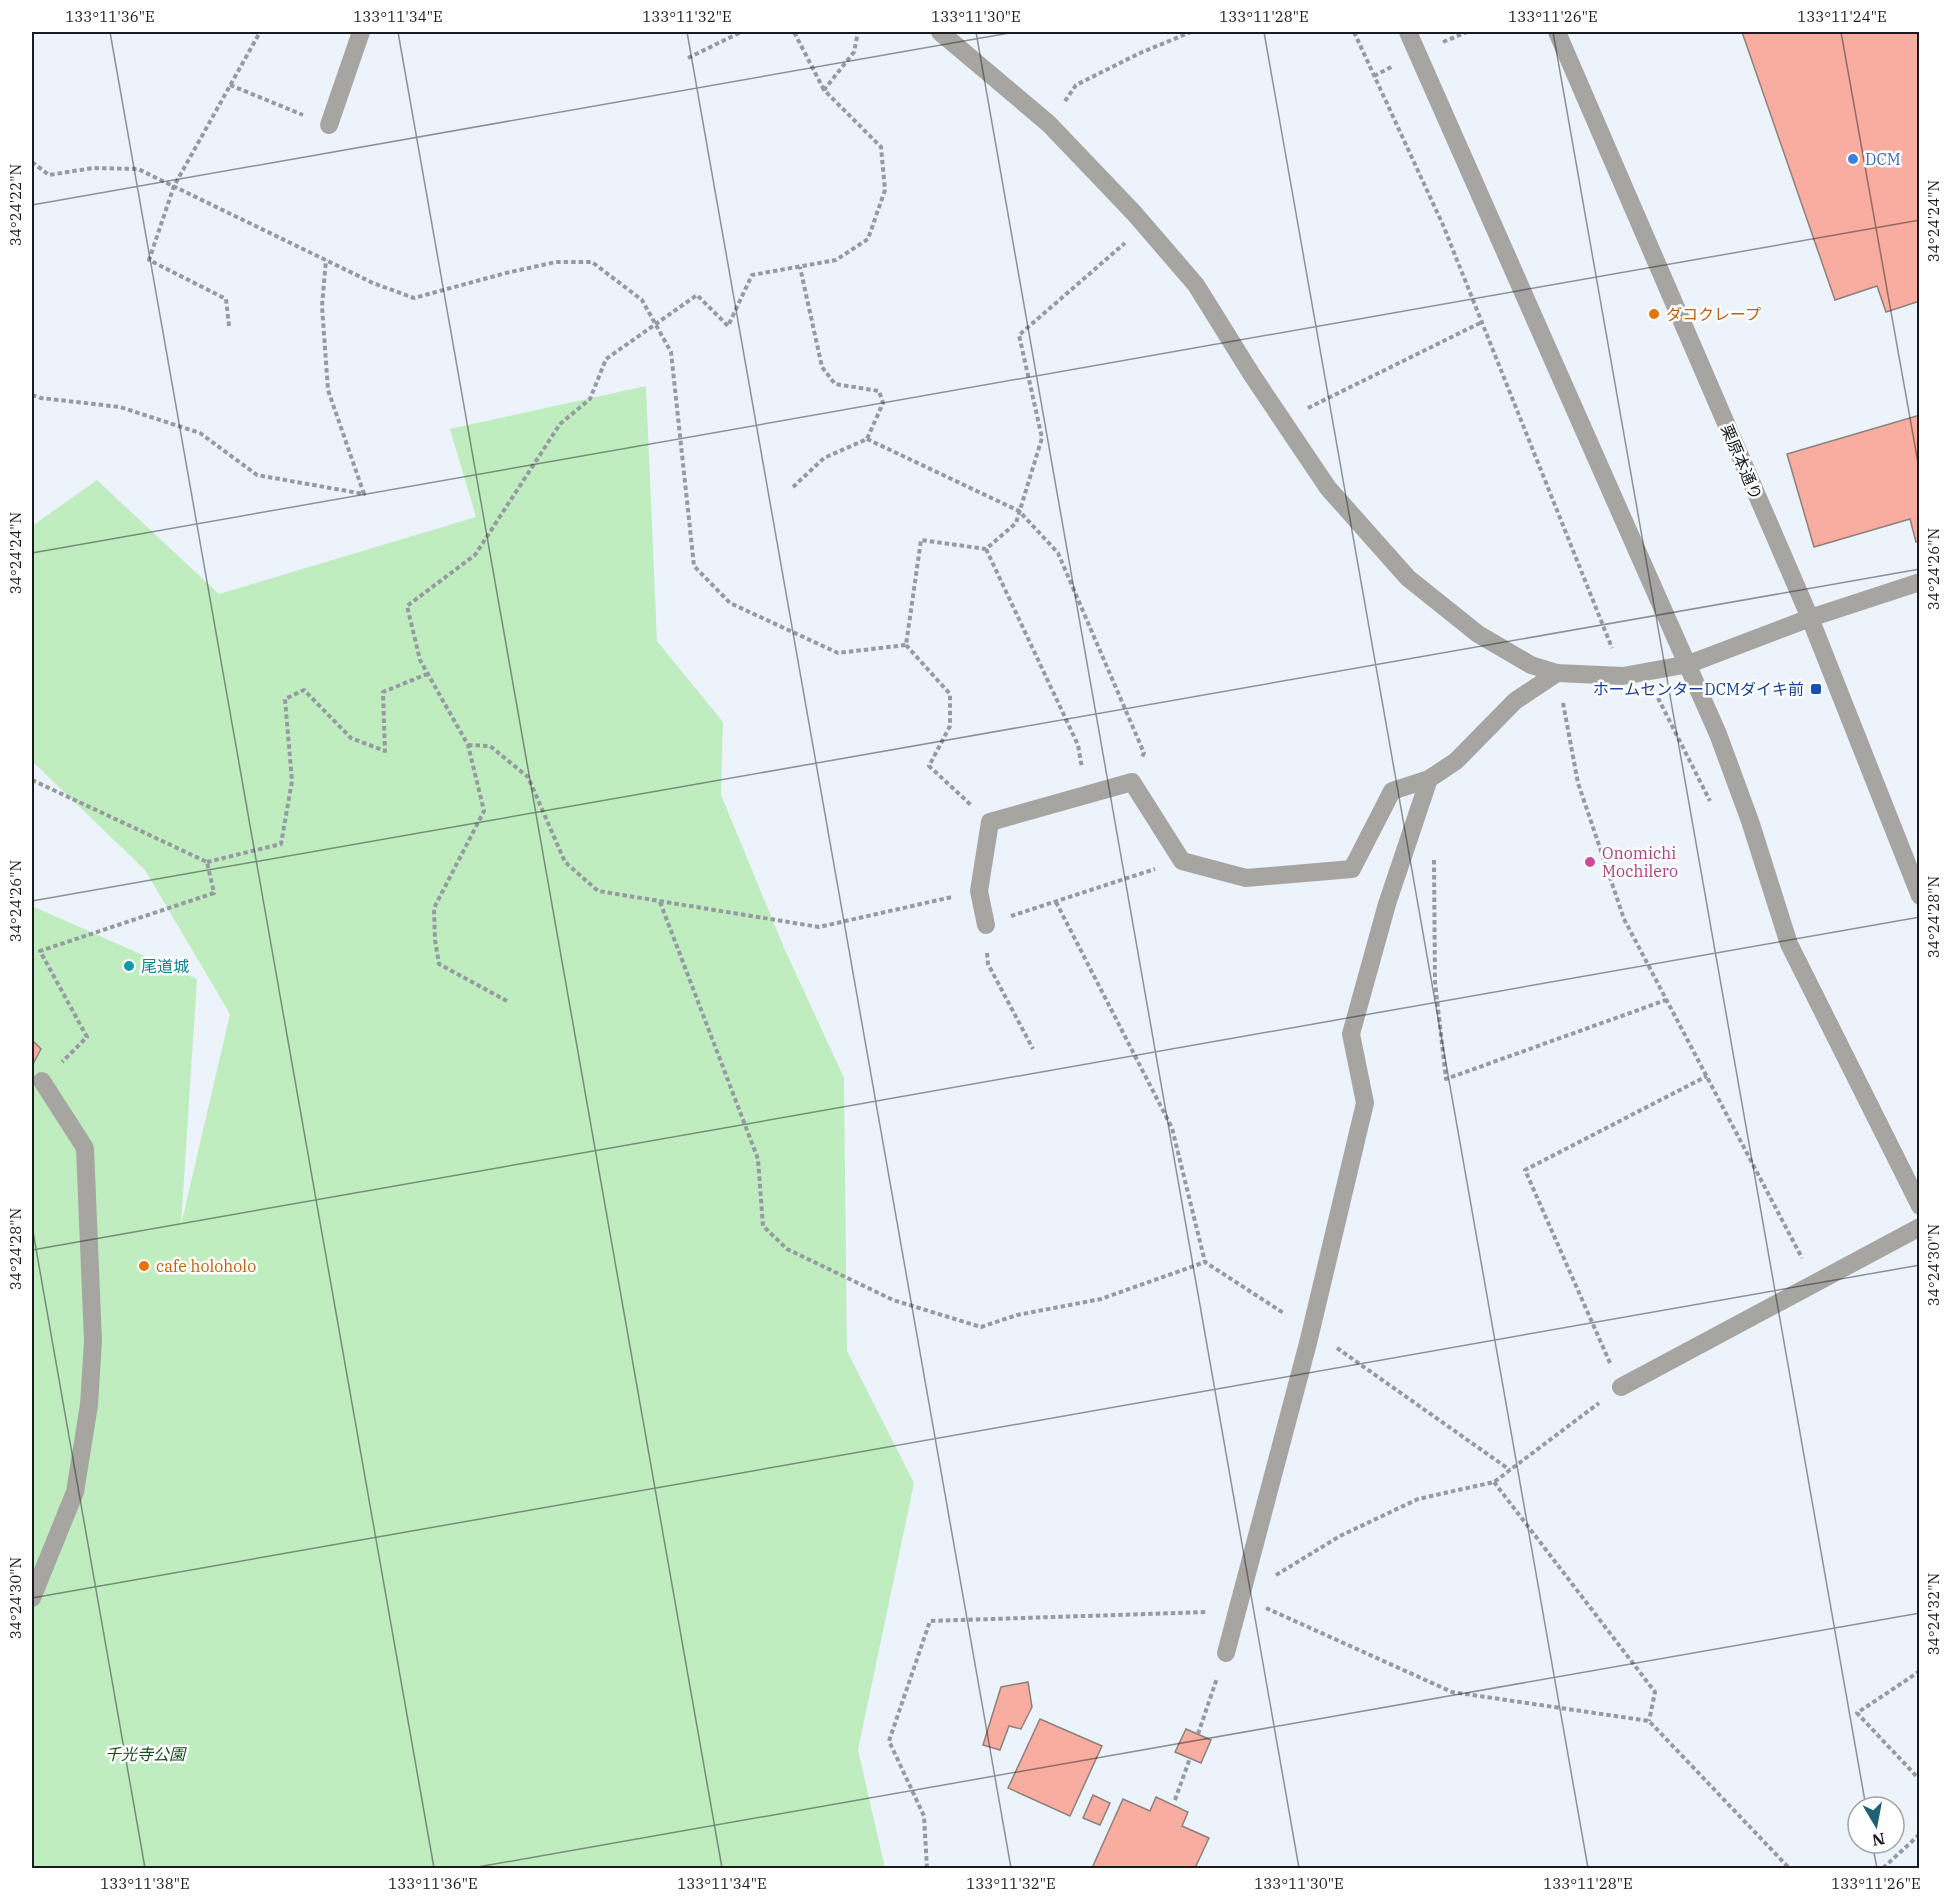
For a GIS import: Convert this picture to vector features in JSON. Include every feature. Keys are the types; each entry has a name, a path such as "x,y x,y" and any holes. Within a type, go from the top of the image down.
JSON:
{"street":[{"path":"329,125 361,32"},
{"path":"940,32 1049,124 1145,226 1196,285 1252,375 1328,488 1408,578 1478,634 1531,664 1557,673 1623,676 1689,664 1810,618 1920,582"},
{"path":"1408,32 1689,664 1750,821 1789,944 1920,1206"},
{"name":"栗原本通り","path":"1557,32 1810,618 1920,896"},
{"path":"986,925 979,891 990,822 1132,782 1182,861 1246,878 1352,869 1392,791 1429,779 1456,760 1515,701 1557,673"},
{"path":"1226,1653 1311,1330 1365,1102 1351,1034 1387,904 1429,779"},
{"path":"32,1598 75,1492 89,1405 93,1341 85,1148 42,1081"},
{"path":"1621,1386 1920,1227"}],"path":[{"path":"229,326 226,299 149,260 174,186 260,32"},
{"path":"688,58 741,32"},
{"path":"507,1001 439,964 435,940 434,908 484,811 468,745 420,660 407,606 475,555 560,424 590,399 606,359 697,295 729,326 752,275 836,260 868,238 885,190 881,147 824,90 794,32 787,32"},
{"path":"824,90 854,52 858,32"},
{"path":"1049,124 1076,85 1140,53 1191,32"},
{"path":"1354,32 1443,225 1623,676"},
{"path":"230,85 329,125"},
{"path":"32,162 49,175 93,168 138,169 373,283 414,298 556,262 592,262 642,300 671,352 694,566 730,603 838,653 906,645"},
{"path":"906,645 921,540 986,549 1016,523 1042,438 1019,335 1145,226"},
{"path":"32,395 120,407 200,433 257,476 364,494 328,390 322,306 326,260"},
{"path":"793,487 824,458 867,439 883,403 879,391 835,384 822,367 800,267"},
{"path":"1282,421 1482,322"},
{"path":"867,439 1019,511 1058,553 1144,753 1132,782"},
{"path":"986,549 1078,745 1087,795"},
{"path":"906,645 950,694 950,726 929,766 990,822"},
{"path":"1557,673 1578,783 1624,919 1815,1283"},
{"path":"32,780 207,862 281,844 292,781 285,699 304,690 351,738 385,751 383,692 427,674"},
{"path":"468,745 490,746 528,777 565,862 598,891 819,927 979,891"},
{"path":"1434,855 1435,982 1446,1079 1666,1000"},
{"path":"1033,1049 988,964 986,925 1182,861"},
{"path":"42,1081 87,1037 40,951 214,893 207,862"},
{"path":"660,902 758,1159 763,1226 787,1249 893,1300 981,1327 1017,1315 1101,1299 1205,1262"},
{"path":"1056,902 1172,1128 1205,1262 1311,1330 1510,1470"},
{"path":"927,1869 924,1816 889,1741 930,1621 1221,1611 1241,1596 1340,1536 1418,1499 1494,1482 1621,1386 1525,1170 1707,1076"},
{"path":"1494,1482 1655,1692 1649,1721"},
{"path":"1241,1596 1452,1692 1649,1721 1789,1869"},
{"path":"1198,1734 1226,1653"},
{"path":"1920,1671 1857,1713 1920,1780"},
{"path":"1175,1800 1190,1758"},
{"path":"1883,1869 1920,1834"}],"green space":[{"name":"千光寺公園","path":"646,386 657,641 723,722 721,795 785,950 844,1078 847,1351 914,1483 858,1750 885,1868 32,1868 32,906 197,979 181,1225 230,1014 145,870 32,761 32,526 97,480 219,594 476,517 450,429"}],"building":[{"name":"DCM","path":"1742,32 1920,32 1920,301 1886,312 1877,286 1835,300"},
{"path":"1920,415 1920,541 1916,542 1910,519 1814,547 1787,454"},
{"path":"32,1040 41,1049 32,1066"},
{"path":"1028,1682 1032,1707 1021,1729 1009,1726 1000,1750 983,1745 1001,1687"},
{"path":"1040,1719 1102,1746 1070,1816 1008,1788"},
{"path":"1186,1729 1211,1740 1201,1763 1175,1752"},
{"path":"1093,1795 1110,1803 1100,1825 1083,1818"},
{"path":"1156,1797 1188,1812 1182,1826 1209,1838 1195,1868 1092,1868 1123,1799 1150,1811"}],"place":[{"name":"DCM","path":"1853,159"},
{"name":"ダコクレープ","path":"1654,314"},
{"name":"ホームセンターDCMダイキ前","path":"1816,689"},
{"name":"Onomichi Mochilero","path":"1590,862"},
{"name":"尾道城","path":"129,966"},
{"name":"cafe holoholo","path":"144,1266"}]}
